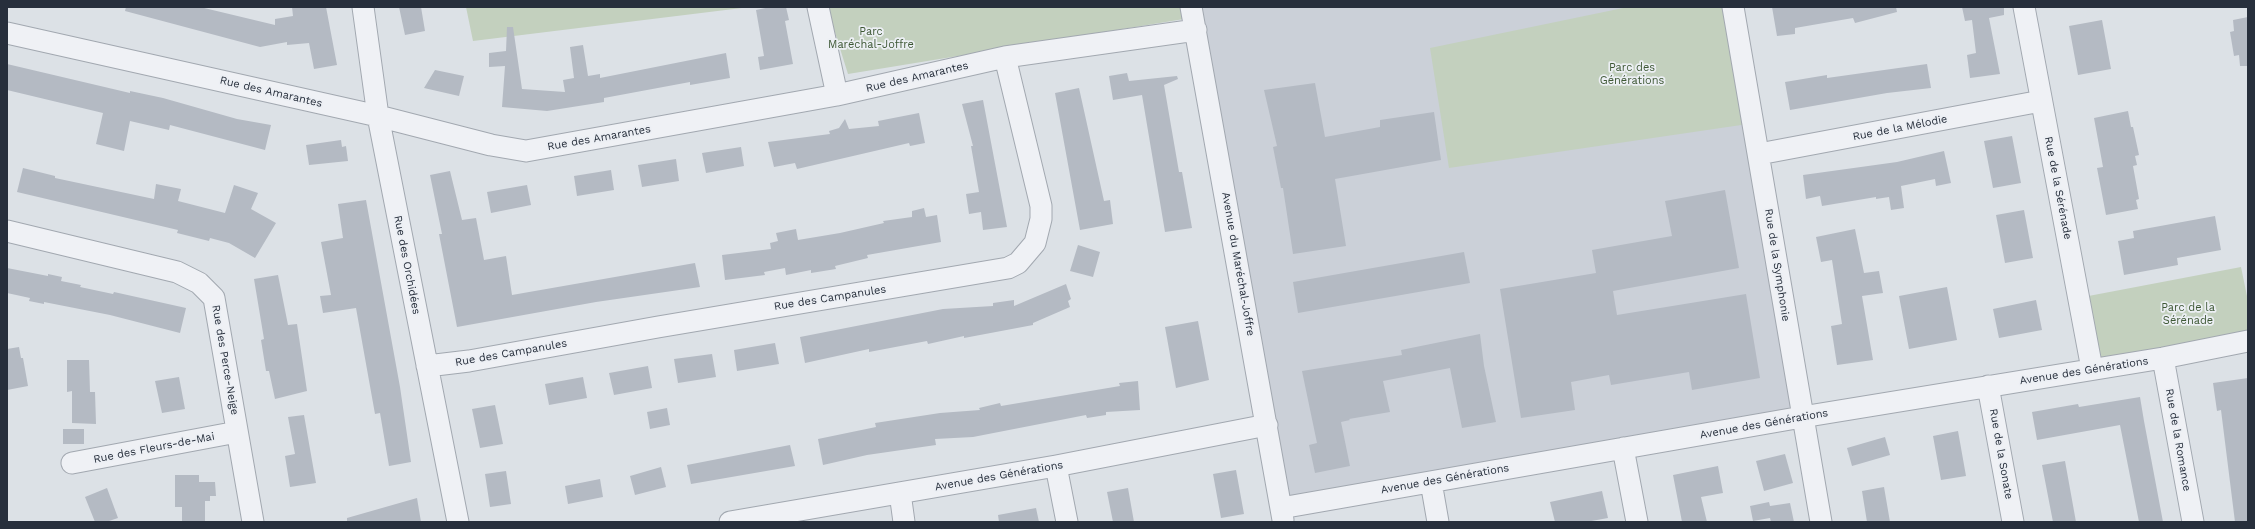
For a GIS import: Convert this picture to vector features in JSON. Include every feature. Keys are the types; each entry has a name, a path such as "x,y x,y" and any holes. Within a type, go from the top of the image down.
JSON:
{"street":[{"name":"Rue des Orchidées","path":"363,7 378,116 458,522"},
{"path":"818,7 836,95"},
{"name":"Avenue du Maréchal-Joffre","path":"1191,7 1282,515"},
{"name":"Rue de la Symphonie","path":"1733,7 1821,522"},
{"name":"Rue de la Sérénade","path":"2024,7 2092,369"},
{"name":"Rue des Amarantes","path":"7,33 378,116 491,145 526,151 836,95 1006,57 1196,30"},
{"name":"Rue des Campanules","path":"427,366 469,362 658,327 1008,268 1018,263 1035,243 1041,219 1041,206 1006,57"},
{"name":"Rue de la Mélodie","path":"1759,154 2041,101"},
{"name":"Rue des Perce-Neige","path":"7,231 177,272 199,283 214,298 253,522"},
{"name":"Avenue des Générations","path":"1282,515 1431,482 1802,417 2163,358 2248,340"},
{"name":"Rue de la Romance","path":"2163,358 2193,522"},
{"name":"Rue de la Sonate","path":"1988,386 2013,522"},
{"name":"Avenue des Générations","path":"730,522 1056,466 1267,425"},
{"name":"Rue des Fleurs-de-Mai","path":"72,463 237,432"},
{"path":"1623,448 1637,522"},
{"path":"1056,466 1067,522"},
{"path":"1431,482 1438,522"},
{"path":"900,493 904,522"}],"shaded area":[{"path":"1190,7 1727,7 1802,417 1281,508"}],"green space":[{"path":"466,7 750,7 473,41"},
{"name":"Parc Maréchal-Joffre","path":"827,7 1181,7 1184,19 848,74"},
{"name":"Parc des Générations","path":"1628,7 1727,7 1748,124 1449,168 1430,48"},
{"name":"Parc de la Sérénade","path":"2241,267 2248,301 2248,340 2092,369 2078,298"}],"building":[{"path":"126,7 200,7 275,25 275,19 293,16 292,7 326,7 337,65 314,69 309,43 287,45 287,42 260,47 125,11"},
{"path":"399,7 421,7 425,31 405,35"},
{"path":"770,7 786,7 789,20 785,21 793,64 760,70 758,57 764,56 756,10"},
{"path":"1772,7 1896,7 1897,12 1855,23 1853,18 1795,28 1795,34 1777,36"},
{"path":"1962,7 2004,7 2004,15 1989,18 2000,74 1970,78 1967,55 1976,53 1972,20 1965,21"},
{"path":"2248,17 2248,66 2240,66 2239,55 2234,56 2230,32 2234,31 2233,20"},
{"path":"2102,20 2111,69 2078,75 2069,26"},
{"path":"507,27 513,27 522,89 565,92 563,80 574,78 570,47 583,45 588,76 600,74 600,78 726,53 730,78 690,85 690,82 604,98 604,102 547,111 502,107 505,66 489,67 489,53 506,51"},
{"path":"7,64 130,93 130,91 163,98 237,119 271,125 265,150 170,125 169,130 130,121 124,151 96,144 103,113 7,90"},
{"path":"1927,64 1931,88 1887,93 1790,110 1785,82 1827,75 1827,78"},
{"path":"435,70 464,76 459,96 424,88"},
{"path":"1127,73 1129,81 1177,76 1178,79 1164,85 1179,172 1182,172 1192,228 1165,232 1142,95 1113,100 1109,76"},
{"path":"1315,83 1325,137 1380,127 1380,120 1434,112 1441,160 1335,179 1346,246 1293,254 1283,188 1281,188 1273,147 1277,146 1264,90"},
{"path":"1079,88 1104,201 1110,200 1113,224 1080,230 1055,93"},
{"path":"983,100 1007,227 983,230 981,212 969,214 966,194 979,192 971,146 973,146 962,104"},
{"path":"2128,111 2139,155 2135,156 2137,165 2133,166 2139,199 2136,200 2138,209 2106,215 2097,168 2103,167 2094,118"},
{"path":"919,113 925,143 910,146 909,143 797,169 795,163 774,167 768,142 830,134 829,131 839,128 845,119 849,129 879,126 878,121"},
{"path":"2012,136 2021,183 1993,188 1984,141"},
{"path":"341,140 342,147 346,146 348,161 309,165 306,145"},
{"path":"741,147 744,166 706,173 702,153"},
{"path":"1944,151 1951,183 1936,186 1935,179 1901,186 1904,208 1891,210 1889,197 1876,199 1876,197 1822,206 1820,196 1806,199 1803,175 1897,162"},
{"path":"676,159 679,181 642,187 638,165"},
{"path":"23,168 55,176 55,178 154,199 156,184 181,189 178,201 225,213 234,185 258,193 251,209 276,223 255,258 229,243 210,238 209,241 177,233 178,230 17,192"},
{"path":"611,170 614,190 577,196 574,176"},
{"path":"450,171 462,220 476,218 484,260 506,256 512,295 695,263 700,287 596,302 457,327 439,234 442,234 430,175"},
{"path":"527,185 531,205 491,213 487,192"},
{"path":"1725,190 1739,268 1613,291 1617,315 1746,294 1760,378 1692,390 1689,372 1611,385 1609,375 1571,382 1575,410 1521,418 1500,289 1596,273 1592,250 1672,236 1665,201"},
{"path":"366,200 400,387 411,462 389,466 380,413 375,414 356,308 323,313 320,296 331,295 321,242 343,238 338,204"},
{"path":"924,208 926,217 937,215 941,242 867,255 868,258 835,266 836,269 811,273 811,270 786,275 785,268 764,272 765,275 725,280 722,255 771,249 770,243 778,241 776,233 796,229 798,240 840,233 884,223 883,221 912,217 912,211"},
{"path":"2024,210 2033,258 2005,263 1996,215"},
{"path":"2215,216 2221,250 2177,258 2178,265 2124,275 2118,241 2134,238 2133,231"},
{"path":"1855,229 1864,273 1879,271 1883,293 1862,296 1873,360 1837,365 1831,326 1842,324 1832,260 1821,262 1816,237"},
{"path":"1078,245 1100,252 1093,277 1070,271"},
{"path":"1464,252 1470,283 1298,313 1293,282"},
{"path":"7,268 48,276 48,274 62,277 61,281 81,285 80,287 113,294 114,292 186,308 180,333 110,315 44,302 44,304 29,301 30,298 7,293"},
{"path":"278,275 288,325 297,324 307,391 275,399 269,371 266,371 261,340 264,339 254,279"},
{"path":"1066,284 1071,299 1068,301 1070,307 1033,323 1033,325 964,338 964,336 928,344 927,341 869,352 869,349 805,363 800,337 943,309 993,306 993,303 1014,300 1014,306"},
{"path":"1947,287 1957,340 1909,349 1899,296"},
{"path":"2036,300 2042,330 1999,338 1993,309"},
{"path":"1198,321 1209,380 1176,388 1165,327"},
{"path":"1480,334 1484,366 1496,422 1462,428 1450,368 1383,381 1390,412 1349,419 1350,420 1341,422 1350,466 1315,473 1309,445 1317,443 1302,371 1402,355 1401,350"},
{"path":"775,343 779,364 737,371 734,350"},
{"path":"19,347 21,358 23,358 28,386 7,390 7,349"},
{"path":"712,354 716,377 678,383 674,359"},
{"path":"67,360 89,360 90,392 95,392 96,424 72,423 72,391 67,392"},
{"path":"648,366 652,388 614,395 609,373"},
{"path":"179,377 185,409 162,413 155,381"},
{"path":"583,377 587,398 549,405 545,384"},
{"path":"2248,378 2248,522 2235,522 2221,410 2217,411 2213,383"},
{"path":"1138,381 1140,410 1106,412 1106,415 1087,418 1086,415 973,437 935,439 936,445 867,455 823,465 818,439 876,427 875,423 940,413 980,410 979,408 1000,403 1001,406 1120,386 1119,383"},
{"path":"2140,397 2163,522 2139,522 2120,425 2037,440 2032,412 2078,404 2079,407"},
{"path":"495,405 503,444 480,448 472,409"},
{"path":"667,408 670,425 650,429 647,412"},
{"path":"304,415 316,483 290,487 285,456 295,454 288,417"},
{"path":"63,429 84,429 84,444 63,444"},
{"path":"1958,431 1966,476 1941,480 1933,436"},
{"path":"1885,437 1890,455 1852,466 1847,448"},
{"path":"790,445 795,466 691,484 687,465"},
{"path":"1785,454 1793,483 1764,491 1756,461"},
{"path":"2065,461 2076,522 2053,522 2042,465"},
{"path":"1718,466 1723,493 1701,497 1707,522 1682,522 1673,475"},
{"path":"661,467 666,487 635,495 630,476"},
{"path":"1236,470 1244,514 1221,518 1213,474"},
{"path":"506,471 511,504 490,507 485,474"},
{"path":"175,475 199,475 199,482 215,482 216,496 210,496 210,501 205,501 205,522 182,522 182,507 175,507"},
{"path":"600,479 603,497 568,504 565,486"},
{"path":"1884,487 1890,522 1867,522 1862,491"},
{"path":"107,488 118,518 106,522 95,522 85,497"},
{"path":"1128,488 1134,522 1113,522 1107,492"},
{"path":"1602,491 1608,518 1586,522 1555,522 1550,502"},
{"path":"417,498 421,522 347,522 347,518"},
{"path":"1769,502 1770,506 1790,503 1794,522 1771,522 1770,518 1753,521 1750,506"},
{"path":"1036,508 1039,522 999,522 998,515"}]}
